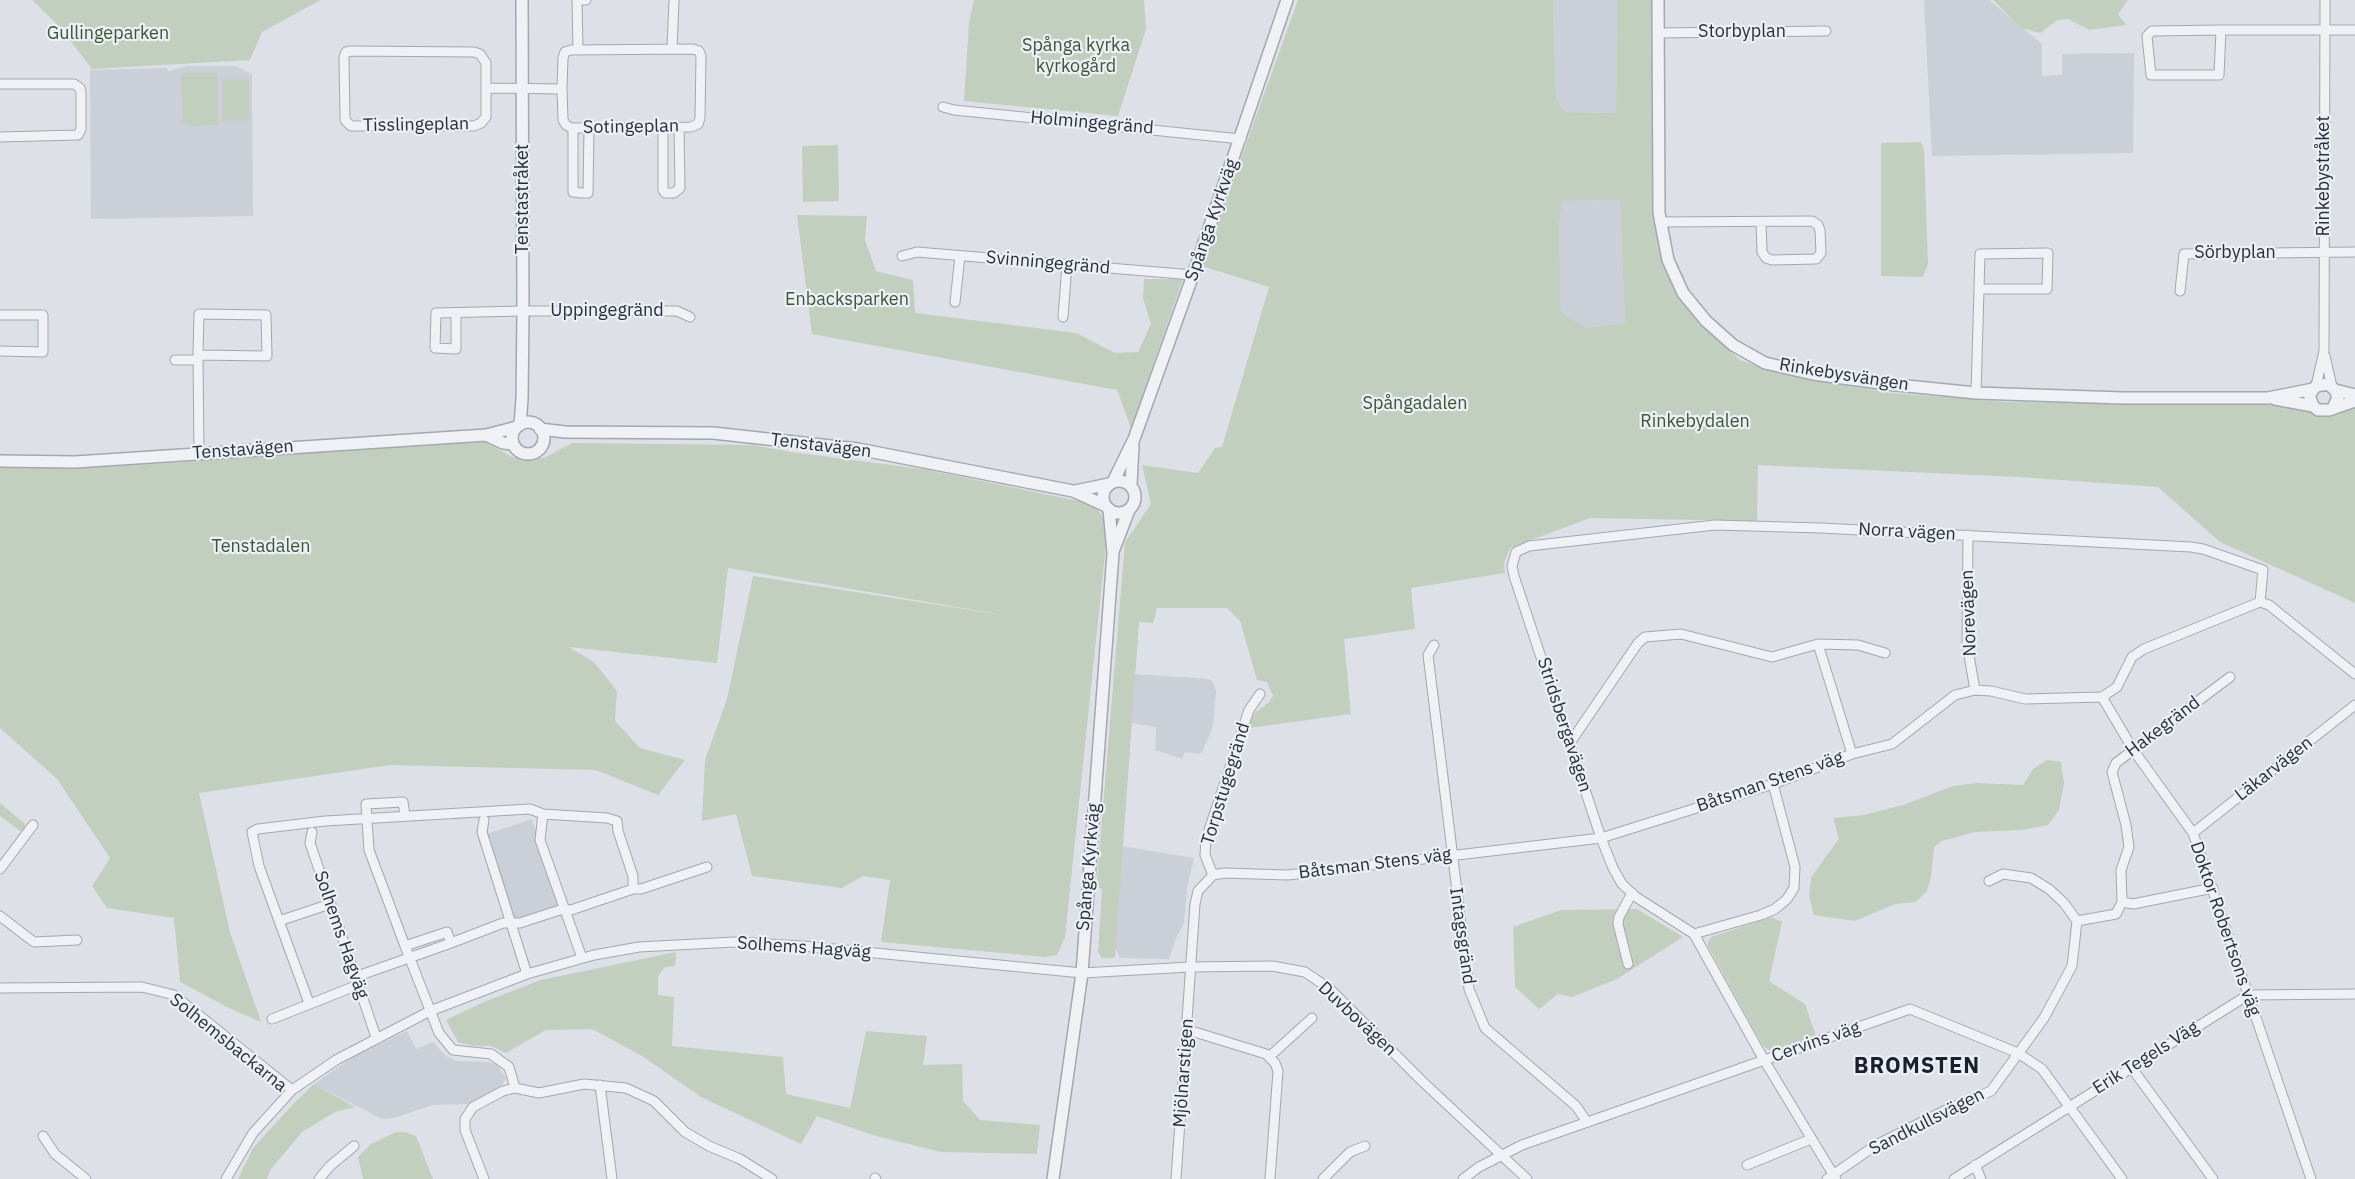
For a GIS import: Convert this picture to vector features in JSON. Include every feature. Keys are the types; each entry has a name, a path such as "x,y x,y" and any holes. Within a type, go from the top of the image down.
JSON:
{"street":[{"name":"Tenstastråket","path":"518,426 522,398 523,310 522,0"},
{"path":"578,50 577,0 586,0"},
{"path":"672,49 674,0"},
{"name":"Spånga Kyrkväg","path":"1111,483 1134,439 1241,139 1286,0"},
{"name":"Rinkebysvängen","path":"1658,0 1660,222 1668,260 1683,293 1706,321 1733,346 1765,363 1813,374 1887,384 1976,392 2122,398 2268,398 2313,406 2322,411 2355,401"},
{"name":"Rinkebystråket","path":"2314,388 2324,351 2325,0"},
{"path":"2221,30 2219,75 2150,75 2147,36 2152,31 2221,30 2355,30"},
{"name":"Storbyplan","path":"1658,33 1826,31"},
{"name":"Sotingeplan","path":"693,49 699,51 701,56 700,118 698,124 679,127 589,128 573,128 566,125 563,120 563,58 565,52 578,50 693,49"},
{"name":"Tisslingeplan","path":"351,51 474,52 480,54 486,63 486,88 486,116 481,123 474,126 351,126 345,120 344,57 346,52 351,51"},
{"path":"0,84 74,84 80,88 81,93 81,129 78,135 0,138"},
{"path":"486,88 562,89"},
{"name":"Holmingegränd","path":"943,107 954,110 1241,139"},
{"path":"663,127 665,193 674,193 680,188 679,127"},
{"path":"573,128 573,192 581,193 588,193 589,128"},
{"path":"1660,222 1812,221 1818,225 1820,230 1821,254 1816,259 1772,260 1766,258 1762,252 1761,222"},
{"name":"Svinningegränd","path":"902,256 917,252 1193,275"},
{"path":"2324,253 2355,252"},
{"path":"1976,392 1980,254 2048,253 2048,289 1979,289"},
{"name":"Sörbyplan","path":"2180,292 2184,254 2324,253"},
{"path":"955,302 960,256"},
{"path":"1063,318 1067,264"},
{"name":"Uppingegränd","path":"456,313 456,349 435,348 436,313 523,310 677,311 690,317"},
{"path":"175,360 198,358 267,356 266,315 199,314 198,358 199,453"},
{"path":"0,315 44,315 43,352 0,351"},
{"name":"Rinkebystråket","path":"2324,351 2334,388"},
{"name":"Rinkebysvängen","path":"2268,398 2324,384 2355,395"},
{"path":"2313,406 2310,398 2314,388"},
{"path":"2333,408 2338,397 2334,388"},
{"name":"Tenstastråket","path":"522,398 537,426"},
{"path":"518,426 537,426 544,436 542,444 537,451 528,454 519,452 513,444 512,435 518,426"},
{"name":"Tenstavägen","path":"0,461 75,462 486,435 518,426"},
{"name":"Tenstavägen","path":"537,426 565,432 713,433 858,449 1073,491 1108,508"},
{"name":"Tenstavägen","path":"542,444 565,432"},
{"name":"Tenstavägen","path":"486,435 503,443 513,444"},
{"name":"Spånga Kyrkväg","path":"1131,485 1134,439"},
{"path":"1122,481 1131,485 1136,498 1129,510 1117,513 1108,508 1103,497 1111,483 1122,481"},
{"name":"Tenstavägen","path":"1073,491 1111,483"},
{"name":"Spånga Kyrkväg","path":"1053,1179 1082,973 1113,553 1108,508"},
{"name":"Spånga Kyrkväg","path":"1113,553 1129,510"},
{"name":"Norra vägen","path":"1516,552 1529,546 1715,525 1968,535 2203,549 2263,570 2260,602"},
{"name":"Norevägen","path":"1968,535 1967,644 1975,690"},
{"name":"Stridsbergavägen","path":"1516,552 1512,566 1514,576 1601,838 1613,868 1622,884 1632,893 1694,934 1832,1177"},
{"path":"2102,697 2117,687 2132,657 2144,649 2260,602 2269,605 2355,674"},
{"path":"1570,743 1638,643 1645,637 1681,634 1772,657 1818,644 1858,644 1885,654"},
{"path":"1818,644 1852,754"},
{"name":"Intagsgränd","path":"1434,645 1428,655 1468,989 1485,1028 1576,1106 1587,1122"},
{"name":"Hakegränd","path":"2122,902 2120,870 2129,847 2126,825 2112,772 2116,762 2134,751 2230,677"},
{"name":"Båtsman Stens väg","path":"1212,875 1224,873 1288,875 1601,838 1773,784 1852,754 1892,744 1955,696 1975,690 1991,691 2025,699 2102,697"},
{"name":"Torpstugegränd","path":"1212,875 1204,855 1206,839 1249,710 1260,694"},
{"name":"Doktor Robertsons väg","path":"2102,697 2134,751 2193,833 2311,1179"},
{"name":"Läkarvägen","path":"2193,833 2355,705"},
{"path":"1694,934 1761,915 1775,909 1787,899 1794,888 1795,867 1773,784"},
{"path":"405,816 403,802 366,804 369,850 430,1011 440,1033 454,1050 491,1054 510,1067 515,1088"},
{"path":"309,1003 259,866 252,832 258,829 325,821 530,809 543,814 606,818 617,821 633,876 632,889"},
{"path":"543,814 540,840 582,958"},
{"path":"484,820 482,832 527,974"},
{"path":"0,869 33,825"},
{"name":"Solhems Hagväg","path":"312,832 310,843 376,1037"},
{"path":"272,1018 409,958 451,944 503,923 520,924 563,909 571,910 632,889 641,889 707,867"},
{"path":"1989,881 2003,874 2031,878 2054,894 2077,921 2116,914 2122,902 2133,904 2213,888"},
{"path":"1190,967 1195,904 1198,891 1212,875"},
{"path":"1628,964 1618,924 1619,917 1632,893"},
{"path":"279,921 330,904"},
{"path":"0,916 34,942 77,940"},
{"name":"Sandkullsvägen","path":"1832,1177 1884,1141 1948,1109 1991,1091 2044,1018 2072,966 2077,921"},
{"path":"405,946 447,932 451,944"},
{"name":"Solhems Hagväg","path":"292,1090 336,1060 376,1037 430,1011 527,974 582,958 638,946 768,943 1082,973"},
{"name":"Duvbovägen","path":"1082,973 1190,967 1272,966 1305,972 1330,989 1500,1156 1527,1179"},
{"name":"Mjölnarstigen","path":"1176,1179 1188,1030 1190,967"},
{"name":"Solhemsbackarna","path":"0,988 11,990 142,987 174,995 292,1090 253,1133 226,1179"},
{"path":"2248,995 2355,994"},
{"name":"Erik Tegels Väg","path":"1954,1179 2248,995"},
{"name":"Cervins väg","path":"1462,1179 1522,1145 1910,1009 2018,1054 2042,1069 2122,1179"},
{"path":"1270,1056 1312,1018"},
{"path":"1188,1030 1246,1046 1270,1056 1278,1071 1270,1179"},
{"path":"2131,1067 2213,1179"},
{"path":"484,1179 465,1130 465,1119 473,1107 503,1091 515,1088 539,1093 584,1084 626,1088 654,1101 685,1132 757,1168 772,1179"},
{"path":"600,1085 612,1179"},
{"path":"43,1136 55,1154 86,1179"},
{"path":"1746,1166 1812,1139"},
{"path":"319,1179 330,1166 354,1146"},
{"path":"1323,1179 1350,1152 1366,1146"},
{"path":"1975,1165 1981,1179"}],"shaded area":[{"path":"1553,0 1617,0 1616,113 1565,112 1556,98"},
{"path":"1924,0 1989,0 2042,44 2042,76 2062,75 2062,54 2134,53 2133,153 1932,156"},
{"path":"187,66 235,66 252,74 253,216 91,219 90,70 166,68 169,71"},
{"path":"1620,200 1625,323 1586,328 1561,311 1559,229 1562,201"},
{"path":"1134,674 1209,679 1213,682 1216,691 1214,717 1212,729 1202,752 1199,754 1185,752 1182,759 1155,750 1156,727 1131,723"},
{"path":"532,819 561,907 516,922 487,834"},
{"path":"1122,846 1194,858 1187,889 1184,923 1176,938 1169,959 1120,958 1115,948"},
{"path":"407,1031 416,1049 433,1042 446,1056 457,1061 496,1064 506,1078 501,1087 469,1104 433,1105 394,1118 382,1119 314,1084 353,1057"}],"green space":[{"name":"Gullingeparken","path":"32,0 321,0 262,32 250,60 92,69 59,26"},
{"name":"Spånga kyrka kyrkogård","path":"974,0 1144,0 1146,29 1118,116 964,101 969,22"},
{"name":"Spångadalen","path":"1298,0 1553,0 1556,98 1565,112 1616,113 1617,0 1654,0 1653,207 1662,262 1696,320 1740,360 1778,373 1891,393 2005,402 2355,406 2355,603 2220,542 2158,487 2019,477 1758,465 1757,521 1590,518 1510,548 1504,563 1505,573 1411,588 1415,629 1344,639 1351,714 1249,728 1252,715 1268,703 1273,696 1267,682 1257,680 1240,621 1227,608 1157,608 1153,623 1139,622 1115,958 1102,958 1098,952 1102,889 1099,888 1097,879 1125,542 1151,504 1142,465 1198,473 1215,448 1222,447 1269,287 1202,266","holes":["1620,200 1625,323 1586,328 1561,311 1559,229 1562,201"]},
{"path":"1993,0 2128,0 2118,14 2126,25 2089,30 2068,19 2058,20 2040,33 2021,28"},
{"path":"181,73 218,73 218,125 191,126 183,122"},
{"path":"222,79 249,79 249,121 222,121"},
{"path":"1921,142 1924,149 1928,264 1923,277 1881,276 1881,143"},
{"path":"838,145 839,201 803,202 802,146"},
{"name":"Enbacksparken","path":"797,215 867,216 865,240 876,271 913,280 915,313 1076,333 1115,353 1138,352 1151,324 1143,298 1144,279 1183,279 1131,428 1117,390 812,334"},
{"name":"Tenstadalen","path":"485,442 512,457 544,458 572,443 753,445 791,452 922,469 1094,504 1108,525 1065,937 1057,955 1045,957 881,942 890,880 863,876 842,888 752,876 736,814 702,821 705,760 727,699 753,576 1015,617 728,568 717,663 569,647 594,662 617,691 615,721 640,748 685,760 658,795 596,770 390,765 199,793 230,932 261,1022 231,1009 180,982 174,918 107,908 92,886 110,858 57,779 0,728 0,468 88,468 187,462 344,448"},
{"path":"2047,760 2061,762 2064,784 2059,810 2048,825 2022,830 1975,832 1942,841 1934,847 1931,877 1927,891 1916,902 1895,904 1855,921 1814,915 1809,897 1811,877 1839,839 1833,818 1864,815 1903,805 1953,786 1977,783 2023,785 2033,769"},
{"path":"0,803 25,824 22,832 0,816"},
{"path":"1637,909 1683,937 1617,979 1572,997 1558,994 1539,1009 1515,987 1513,927 1561,910"},
{"path":"1772,917 1782,922 1769,981 1805,1004 1816,1036 1771,1051 1763,1046 1708,946 1708,942 1711,937"},
{"path":"676,952 675,966 665,967 658,976 658,995 674,997 672,1046 783,1057 786,1094 850,1108 866,1031 927,1036 923,1065 962,1064 963,1101 980,1120 1040,1125 1037,1154 941,1152 876,1136 817,1116 801,1144 701,1097 642,1056 592,1029 546,1030 506,1053 491,1046 473,1046 458,1042 446,1020 486,1001 541,980"},
{"path":"314,1084 355,1107 335,1112 302,1132 271,1169 267,1179 238,1179 253,1148"},
{"path":"396,1132 405,1132 416,1136 433,1179 363,1179 358,1157 371,1144"}],"district":[{"name":"BROMSTEN","path":"1917,1067"}],"park label":[{"name":"Rinkebydalen","path":"1695,422"}]}
